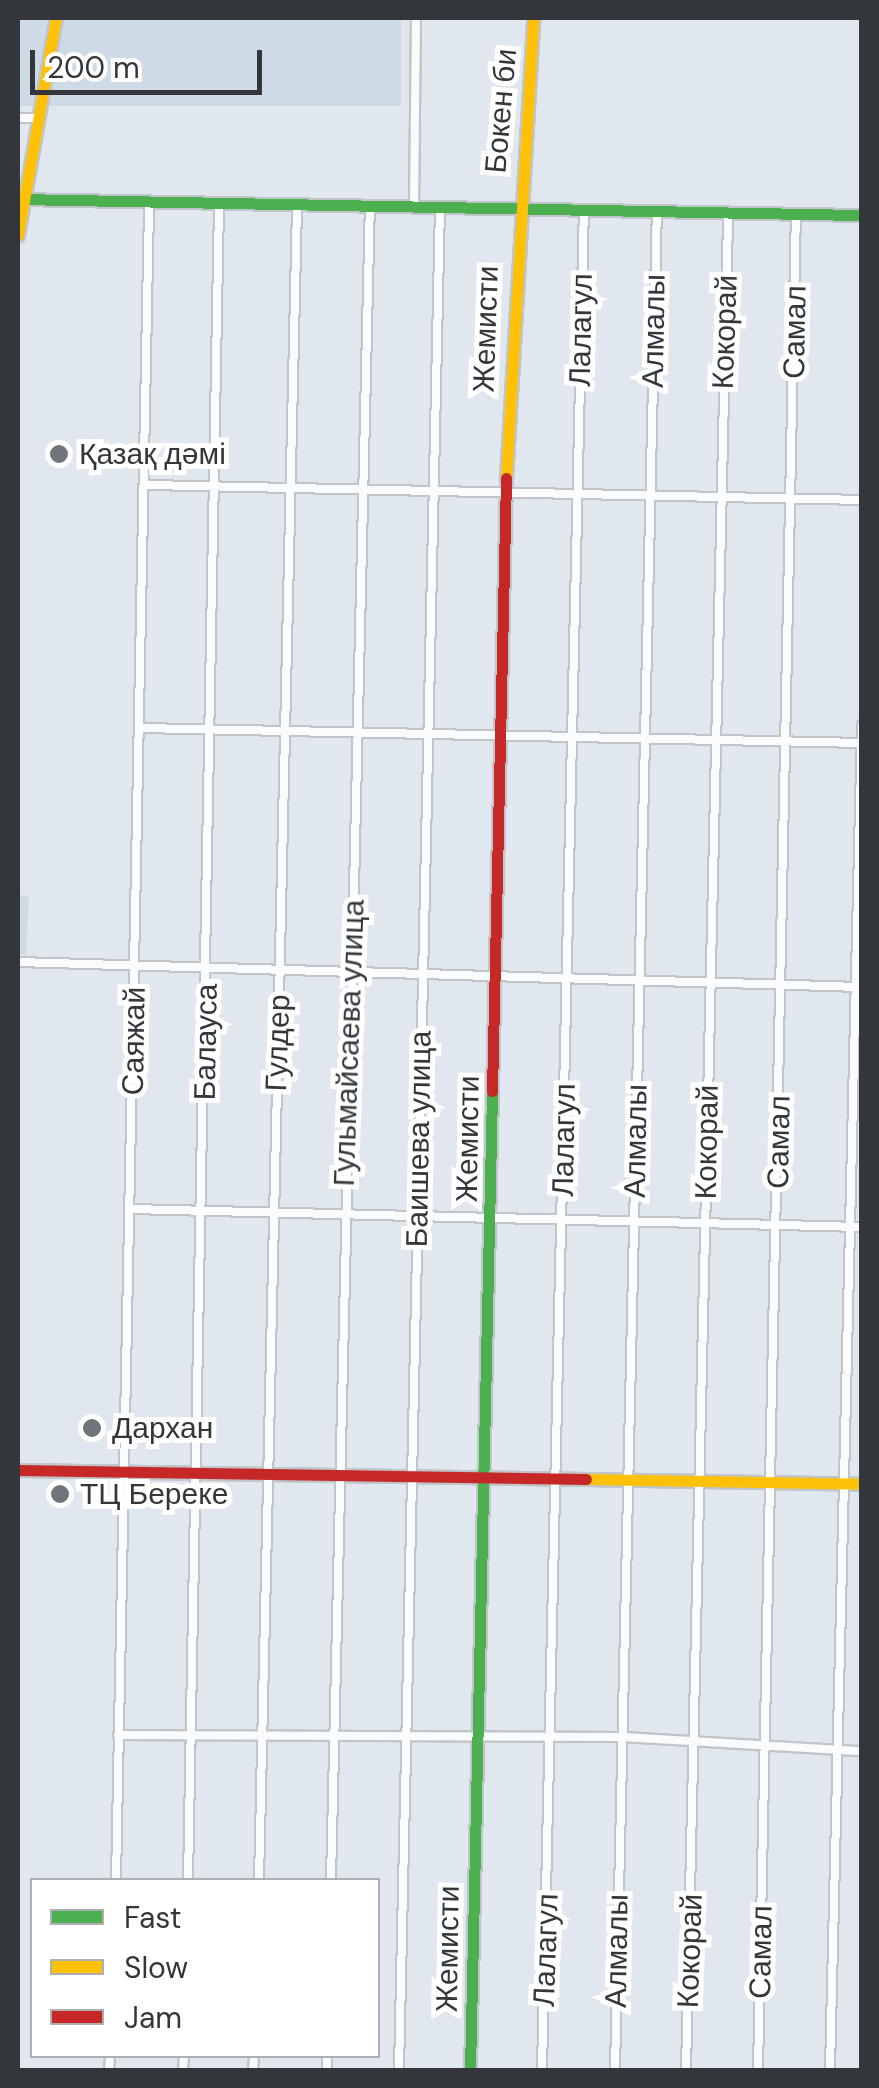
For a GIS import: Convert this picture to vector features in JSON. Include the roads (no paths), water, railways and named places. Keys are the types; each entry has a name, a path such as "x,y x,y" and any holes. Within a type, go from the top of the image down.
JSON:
{"street":[{"path":"18,235 22,199 44,118 56,18"},
{"path":"414,206 416,18"},
{"name":"Бокен би","path":"514,208 533,18"},
{"path":"18,118 44,118"},
{"path":"22,199 862,215"},
{"name":"Саяжай","path":"116,1878 148,485 149,202"},
{"name":"Балауса","path":"188,1878 215,728 219,203"},
{"name":"Гулдер","path":"258,1878 297,204"},
{"name":"Гульмайсаева улица","path":"331,1878 370,204"},
{"name":"Баишева улица","path":"398,2070 440,207"},
{"name":"Жемисти","path":"470,2070 514,208"},
{"name":"Лалагул","path":"542,2070 584,210"},
{"name":"Алмалы","path":"614,2070 657,211"},
{"name":"Кокорай","path":"686,2070 728,212"},
{"name":"Самал","path":"758,2070 796,214"},
{"path":"148,485 362,493 506,492 862,500"},
{"path":"830,2070 840,1750 842,1484 856,1226 862,725"},
{"path":"140,728 861,743"},
{"path":"18,962 422,978 858,986"},
{"path":"130,1209 777,1220 856,1226"},
{"path":"19,1470 862,1484"},
{"path":"118,1734 623,1738 862,1751"}],"place":[{"name":"Қазақ дәмі","path":"59,454"},
{"name":"Дархан","path":"92,1428"},
{"name":"ТЦ Береке","path":"60,1494"}]}
